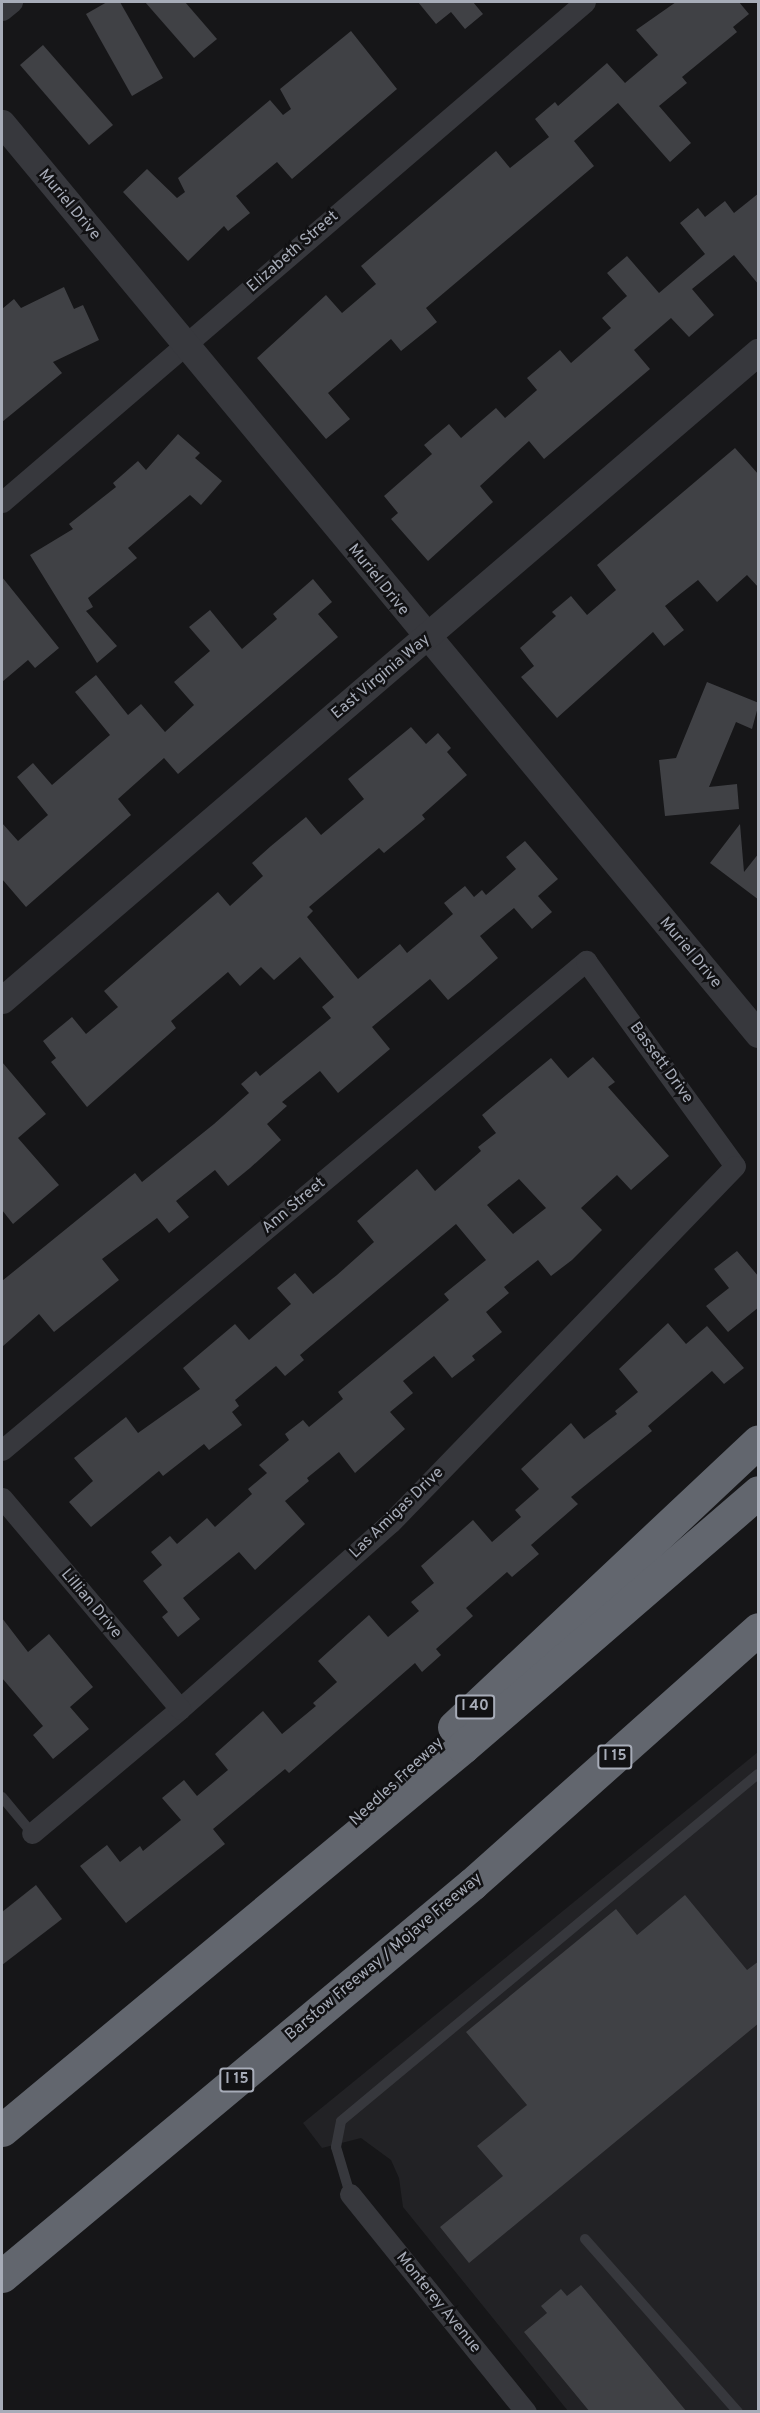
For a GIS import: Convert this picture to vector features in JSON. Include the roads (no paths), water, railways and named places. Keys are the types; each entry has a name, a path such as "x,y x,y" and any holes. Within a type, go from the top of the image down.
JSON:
{"highway":[{"name":"Needles Freeway","path":"193,1973 759,1442"},
{"path":"2,2130 472,1740 759,1492"},
{"name":"Barstow Freeway / Mojave Freeway","path":"2,2276 472,1884 759,1629"},
{"path":"472,1884 759,1652"}],"street":[{"path":"2,10 12,2"},
{"name":"Elizabeth Street","path":"2,502 585,2"},
{"name":"Muriel Drive","path":"2,123 427,639 759,1034"},
{"name":"East Virginia Way","path":"2,1000 427,639 759,352"},
{"name":"Bassett Drive","path":"586,961 735,1166"},
{"name":"Ann Street","path":"2,1450 586,961"},
{"name":"Las Amigas Drive","path":"32,1833 180,1709 390,1523 735,1166"},
{"name":"Lillian Drive","path":"2,1498 180,1709"},
{"name":"Monterey Avenue","path":"350,2194 526,2412"}],"lane":[{"path":"350,2194 336,2146 340,2121 759,1774"},
{"path":"2,1797 32,1833"},
{"path":"585,2239 738,2412"}]}
